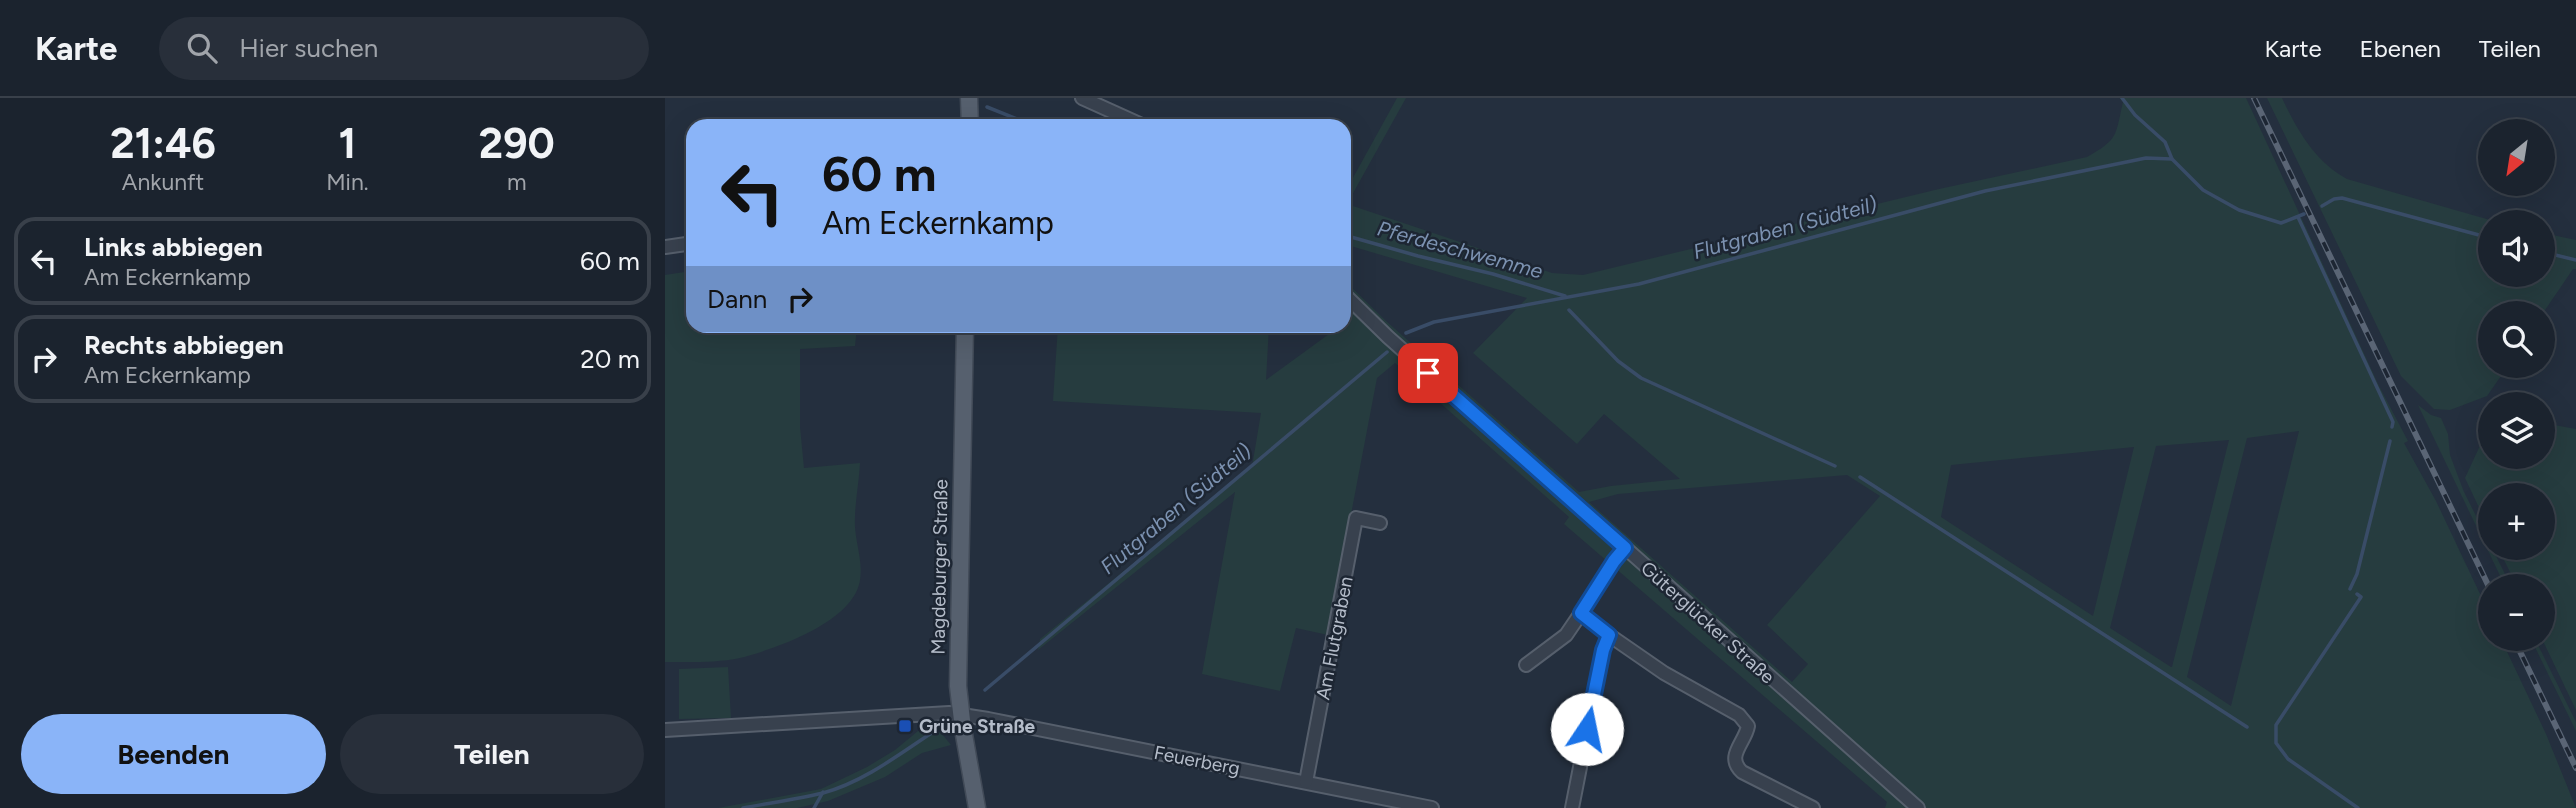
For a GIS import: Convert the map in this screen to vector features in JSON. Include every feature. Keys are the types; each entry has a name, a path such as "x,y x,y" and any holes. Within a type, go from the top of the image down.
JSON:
{"main road":[{"name":"Magdeburger Straße","path":"965,333 958,659 961,716 977,808"}],"street":[{"path":"1082,98 1129,119"},
{"path":"665,247 686,244"},
{"name":"Güterglücker Straße","path":"1351,301 1382,332 1918,808"},
{"name":"Am Flutgraben","path":"1306,782 1356,518 1380,523"},
{"path":"1526,665 1566,635 1625,548"},
{"path":"1581,613 1664,673 1739,715 1748,726 1735,755 1736,767 1813,808"},
{"path":"1572,808 1603,650 1609,635"},
{"path":"665,730 949,713 961,716"},
{"name":"Feuerberg","path":"961,716 988,719 1432,808"}],"green space":[{"path":"1397,98 1406,98 1351,197 1351,181"},
{"path":"2120,98 2246,98 2379,386 2408,441 2404,443 2436,501 2478,590 2478,651 2507,651 2546,734 2576,808 1885,808 1887,802 1564,524 1569,517 1395,363 1377,378 1328,635 1296,628 1280,691 1202,674 1235,492 1038,650 1040,639 1252,467 1261,413 1053,401 1058,333 1269,333 1266,380 1330,333 1351,333 1351,287 1579,492 1680,479 1604,414 1577,444 1473,353 1527,298 1351,246 1351,205 1552,273 1583,275 1939,189 2087,157 2105,146 2114,136 2123,102","holes":["2299,431 2231,706 2187,677 2247,438","2229,440 2172,667 2110,628 2156,446","2134,447 2093,616 1941,517 1951,465","1847,475 1880,496 1767,625 1808,664 1792,682 1589,502 1618,494"]},
{"path":"2267,98 2282,98 2294,122 2316,154 2325,164 2347,179 2478,217 2478,287 2555,287 2555,236 2576,240 2576,269 2573,269 2551,301 2478,301 2478,378 2500,378 2490,392 2478,392 2478,399 2450,410 2434,409 2401,376"},
{"path":"686,272 686,333 856,333 855,346 800,349 800,427 804,468 860,463 855,519 861,573 855,595 844,609 811,631 755,654 731,660 665,662 665,275"},
{"path":"2418,405 2431,415 2441,418 2448,434 2450,455 2478,520 2478,530"},
{"path":"2555,425 2576,429 2576,710 2548,651 2555,651 2555,574 2511,574 2504,560 2555,560 2555,483 2478,483 2478,506 2465,478 2478,450 2478,469 2555,469"},
{"path":"2493,560 2498,560 2505,574 2499,574"},
{"path":"2537,651 2541,651 2576,722 2576,731"},
{"path":"728,667 731,718 679,719 679,669"},
{"path":"938,729 951,745 922,753 885,777 828,801 797,808 718,808 821,789 867,767 895,750 918,731"}],"waterway":[{"path":"2122,98 2135,115 2165,142 2172,159 2203,190 2239,210 2281,223 2304,214"},
{"path":"987,107 1017,119"},
{"name":"Flutgraben (Südteil)","path":"1406,333 1434,322 1639,284 1985,191 2146,158 2172,159"},
{"path":"2322,206 2342,198 2478,235"},
{"path":"2298,217 2393,422 2392,427"},
{"name":"Pferdeschwemme","path":"1351,237 1565,296"},
{"path":"2555,255 2576,260"},
{"path":"1569,310 1618,361 1641,378 1835,466"},
{"name":"Flutgraben (Südteil)","path":"985,690 1387,352"},
{"path":"2350,589 2357,574 2390,441"},
{"path":"1860,477 2247,727"},
{"path":"2357,594 2361,597 2276,725 2276,743 2288,759 2358,808"},
{"name":"Flutgraben (Südteil)","path":"743,808 823,793 853,782 936,730"},
{"path":"814,808 823,792"}],"railway":[{"path":"2254,98 2483,574"},
{"path":"2520,651 2576,768"}],"place":[{"name":"Grüne Straße","path":"905,726"}],"route":[{"path":"1428,373 1625,548 1581,613 1609,635 1603,650 1587,729"}]}
